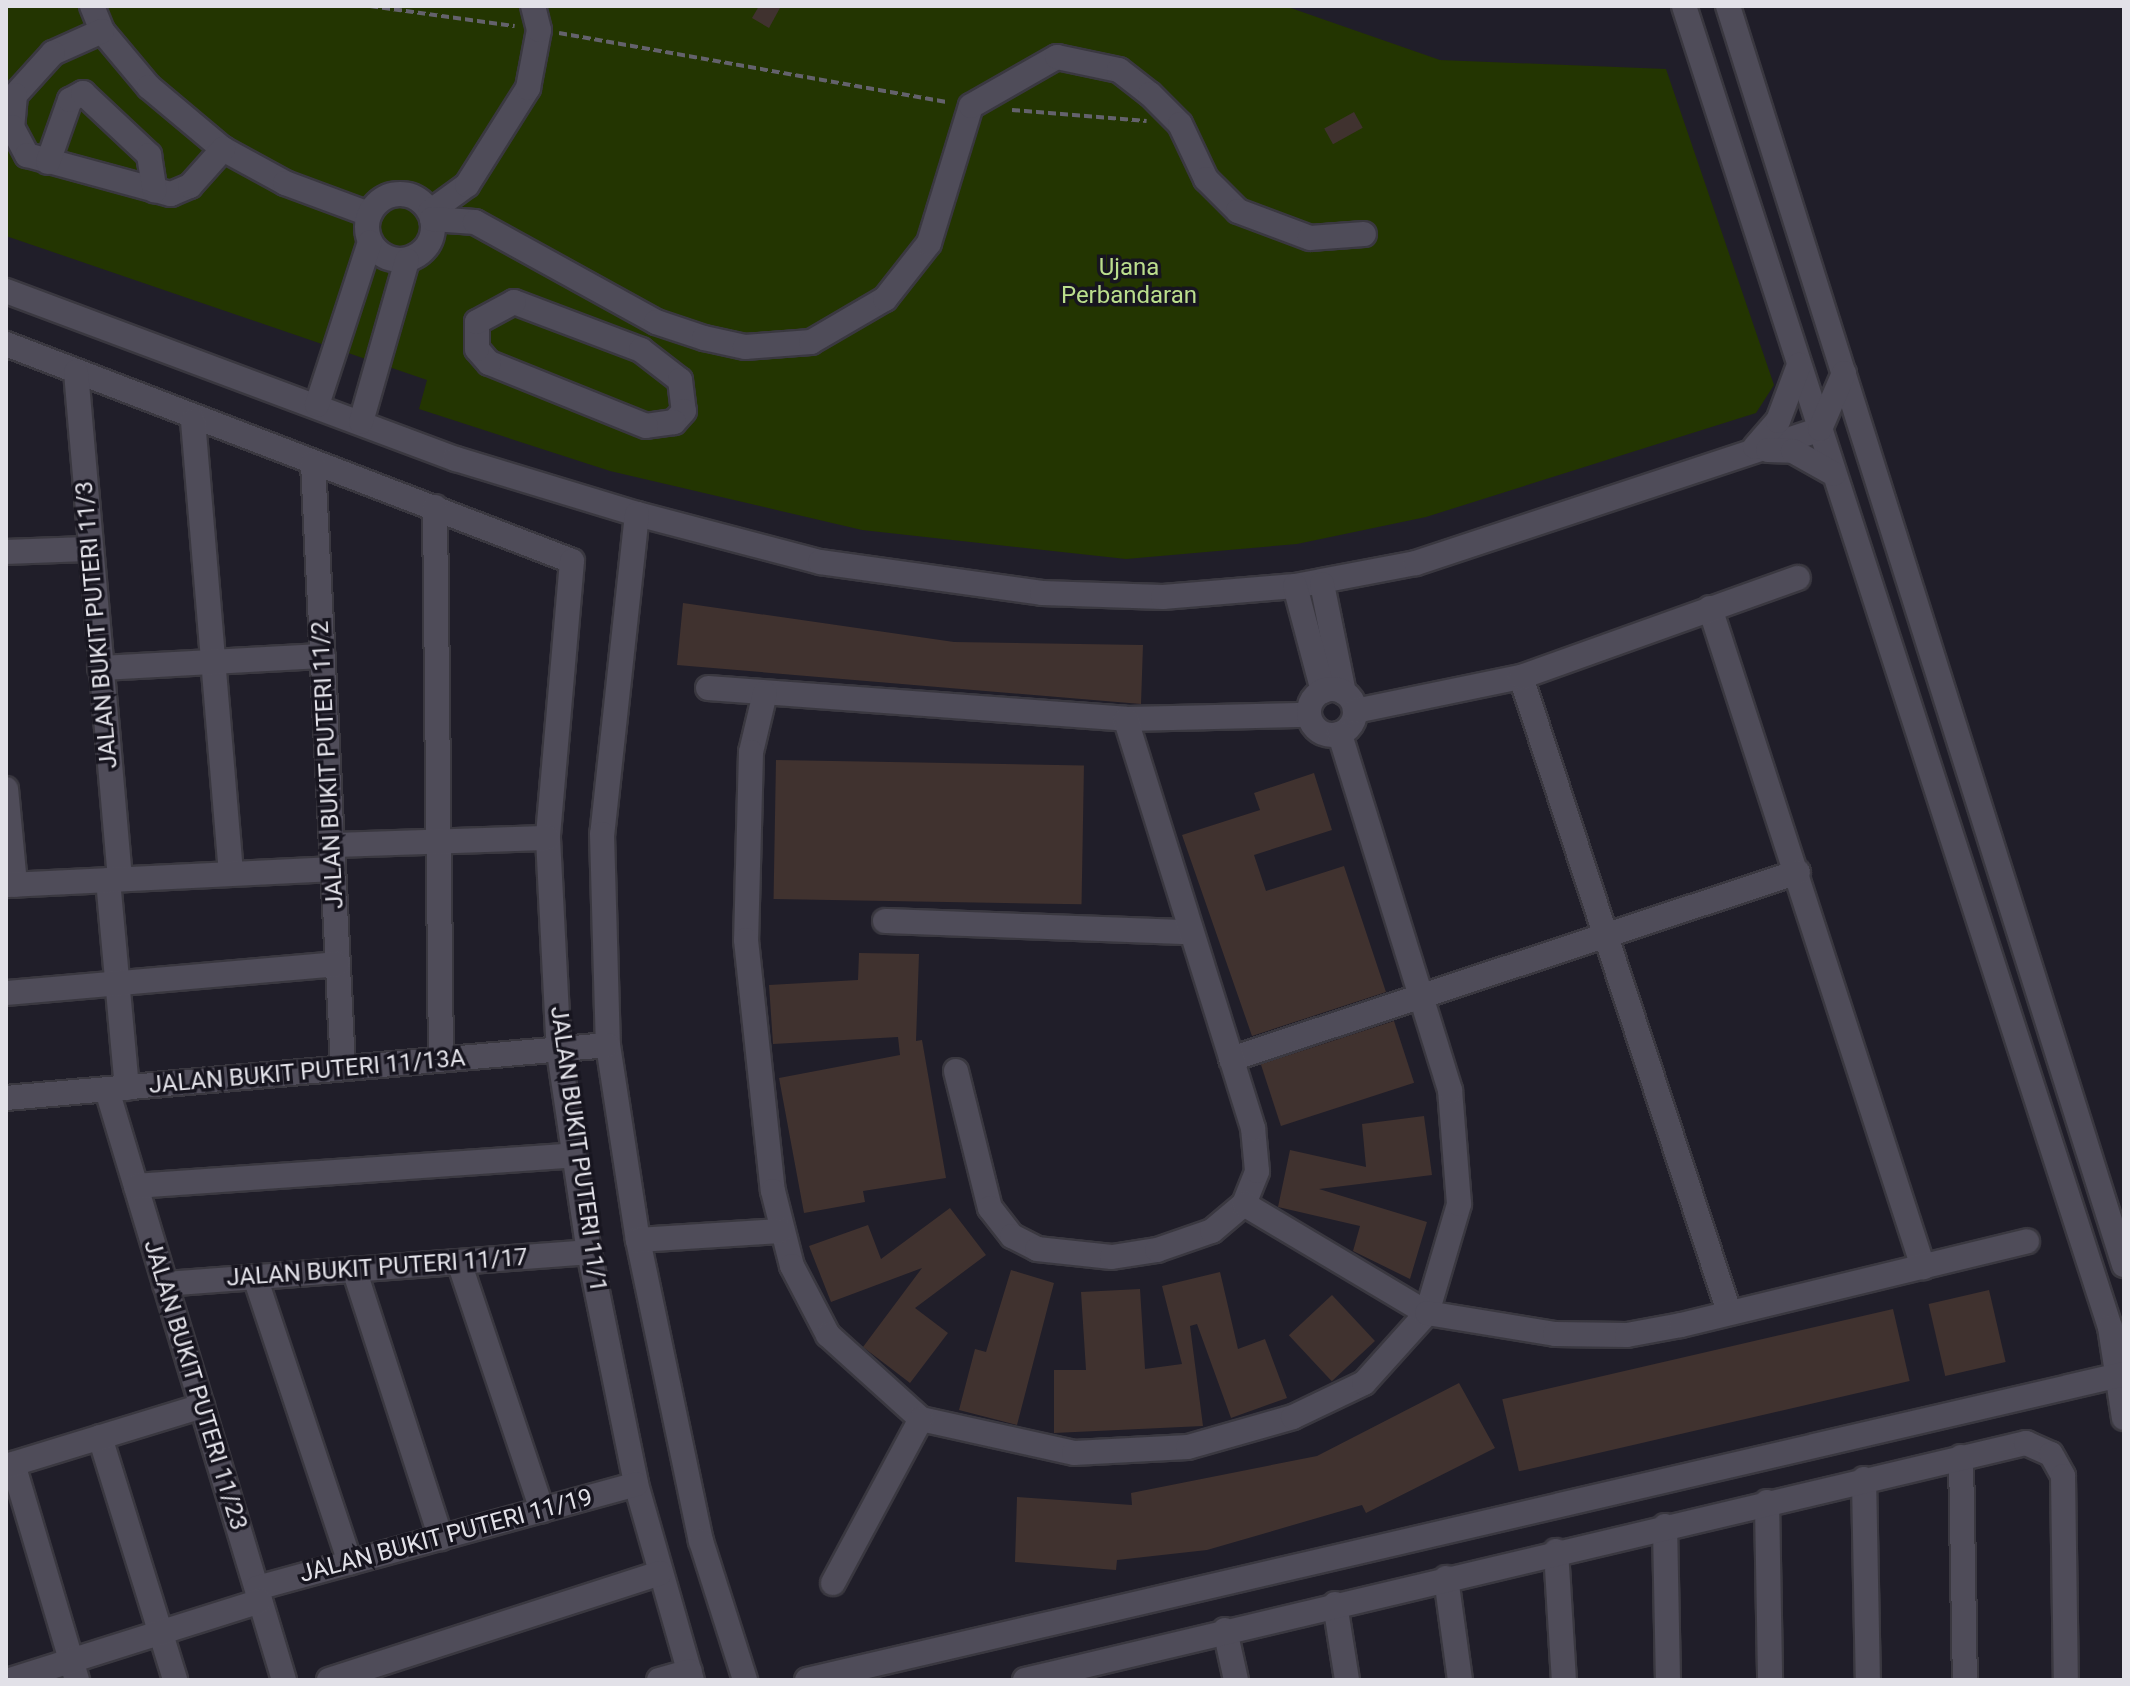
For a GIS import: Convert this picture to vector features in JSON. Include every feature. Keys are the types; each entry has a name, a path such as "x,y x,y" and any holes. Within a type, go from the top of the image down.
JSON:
{"street":[{"path":"92,6 102,31 149,87 223,149 285,183 369,214"},
{"path":"1684,6 2110,1327 2121,1375 2124,1418"},
{"path":"1728,6 2124,1265"},
{"path":"361,422 407,260 428,245 431,216 467,185 528,88 536,18"},
{"path":"102,31 53,53 15,95 16,145 48,162 155,191 181,192 223,149"},
{"path":"369,214 399,193 431,216 475,222 656,322 731,344 779,348 831,335 862,315 929,243 971,106 1057,57 1119,70 1180,124 1206,179 1238,211 1310,238 1364,234"},
{"path":"48,162 70,100 83,93 149,155 155,191"},
{"path":"317,405 370,242 369,214"},
{"path":"370,242 379,253 407,260"},
{"path":"6,291 361,422 637,514 908,579 1163,597 1322,584 1416,563 1820,429 1871,459"},
{"path":"514,302 641,350 680,380 684,411 674,422 646,426 522,381 489,363 473,334 488,312 514,302"},
{"path":"641,350 656,322"},
{"path":"6,344 193,421 435,507 441,1059"},
{"path":"1753,449 1778,421 1799,365"},
{"name":"JALAN BUKIT PUTERI 11/3","path":"76,372 100,668 114,879 117,983"},
{"path":"1820,429 1844,373"},
{"path":"193,421 210,665 231,873"},
{"path":"1753,449 1793,451 1834,474"},
{"name":"JALAN BUKIT PUTERI 11/2","path":"313,463 343,1067"},
{"name":"JALAN BUKIT PUTERI 11/1","path":"435,507 572,561 548,838 559,1052 589,1252 636,1484 691,1676"},
{"path":"637,514 602,834 608,1045 638,1240 701,1541 745,1680"},
{"path":"6,552 88,549"},
{"path":"708,688 1126,719 1308,715 1341,698 1521,677 1798,578"},
{"path":"765,693 751,752 746,940 780,1231 828,1335 921,1419 1074,1453 1188,1447 1293,1417 1364,1383 1427,1313 1459,1204 1458,1144 1450,1090 1340,734 1341,698 1322,584"},
{"path":"1295,586 1341,698"},
{"path":"1710,608 1798,872 1923,1267"},
{"path":"100,668 210,665 323,656"},
{"path":"1521,677 1729,1312"},
{"path":"1308,715 1319,732 1340,734"},
{"path":"956,1071 990,1208 1012,1236 1037,1249 1112,1257 1157,1250 1212,1231 1244,1204 1257,1171 1231,1059 1126,719"},
{"path":"6,789 10,885 231,873 439,841 548,838"},
{"path":"1231,1059 1798,872"},
{"path":"885,921 1191,932"},
{"path":"6,993 338,964"},
{"name":"JALAN BUKIT PUTERI 11/23","path":"117,983 117,1089 136,1186 284,1680"},
{"name":"JALAN BUKIT PUTERI 11/13A","path":"6,1098 343,1067 559,1052 608,1045"},
{"path":"136,1186 574,1155"},
{"path":"1244,1204 1427,1313 1555,1334 1627,1335 2027,1241"},
{"path":"638,1240 780,1231"},
{"name":"JALAN BUKIT PUTERI 11/17","path":"165,1284 589,1252"},
{"path":"459,1262 542,1510"},
{"path":"354,1269 441,1538"},
{"path":"255,1277 350,1563"},
{"path":"807,1680 2121,1375"},
{"path":"74,1669 9,1465 202,1406"},
{"path":"833,1583 921,1419"},
{"path":"100,1437 175,1680"},
{"path":"1025,1680 1123,1669 1225,1630 1864,1479 2035,1443 2061,1468 2066,1680"},
{"path":"1961,1457 1965,1680"},
{"path":"1864,1479 1868,1680"},
{"name":"JALAN BUKIT PUTERI 11/19","path":"10,1680 74,1669 160,1631 350,1563 636,1484"},
{"path":"1767,1502 1770,1680"},
{"path":"1665,1526 1668,1680"},
{"path":"1556,1551 1564,1680"},
{"path":"329,1680 660,1573"},
{"path":"1446,1578 1460,1680"},
{"path":"1335,1604 1347,1680"},
{"path":"1225,1630 1236,1680"},
{"path":"659,1680 691,1676"}],"path":[{"path":"370,6 536,18 971,106 1180,124"}],"green space":[{"name":"Ujana Perbandaran","path":"6,6 1285,6 1440,60 1666,69 1774,385 1756,413 1426,517 1297,544 1126,559 862,530 610,471 419,409 427,380 6,236"}],"building":[{"path":"759,6 781,6 769,28 752,18"},
{"path":"1354,112 1363,128 1333,144 1324,128"},
{"path":"683,603 954,642 1143,645 1141,704 677,665"},
{"path":"776,760 1084,765 1082,904 774,899"},
{"path":"1314,773 1332,830 1254,855 1266,891 1344,866 1386,992 1252,1036 1182,835 1260,810 1254,793"},
{"path":"859,953 919,954 916,1041 922,1040 946,1178 863,1191 865,1202 804,1213 779,1078 900,1055 898,1037 773,1044 769,985 858,980"},
{"path":"1394,1021 1414,1083 1281,1126 1261,1064"},
{"path":"1424,1116 1432,1175 1319,1189 1427,1222 1410,1279 1353,1251 1360,1226 1278,1207 1290,1150 1366,1167 1362,1124"},
{"path":"950,1208 986,1255 915,1308 948,1333 910,1383 863,1347 922,1268 831,1302 809,1246 868,1225 881,1259"},
{"path":"1011,1270 1054,1283 1017,1425 959,1410 975,1349 986,1352"},
{"path":"1220,1272 1238,1349 1265,1339 1287,1398 1231,1418 1197,1324 1190,1326 1203,1426 1054,1433 1054,1370 1086,1370 1081,1292 1140,1289 1145,1369 1182,1364 1162,1286"},
{"path":"1989,1290 2006,1362 1945,1376 1929,1304"},
{"path":"1332,1295 1375,1341 1332,1381 1289,1335"},
{"path":"1893,1309 1910,1381 1519,1471 1502,1399"},
{"path":"1459,1383 1495,1448 1366,1513 1362,1505 1207,1550 1117,1560 1116,1570 1015,1562 1017,1497 1132,1505 1131,1493 1317,1456"}]}
